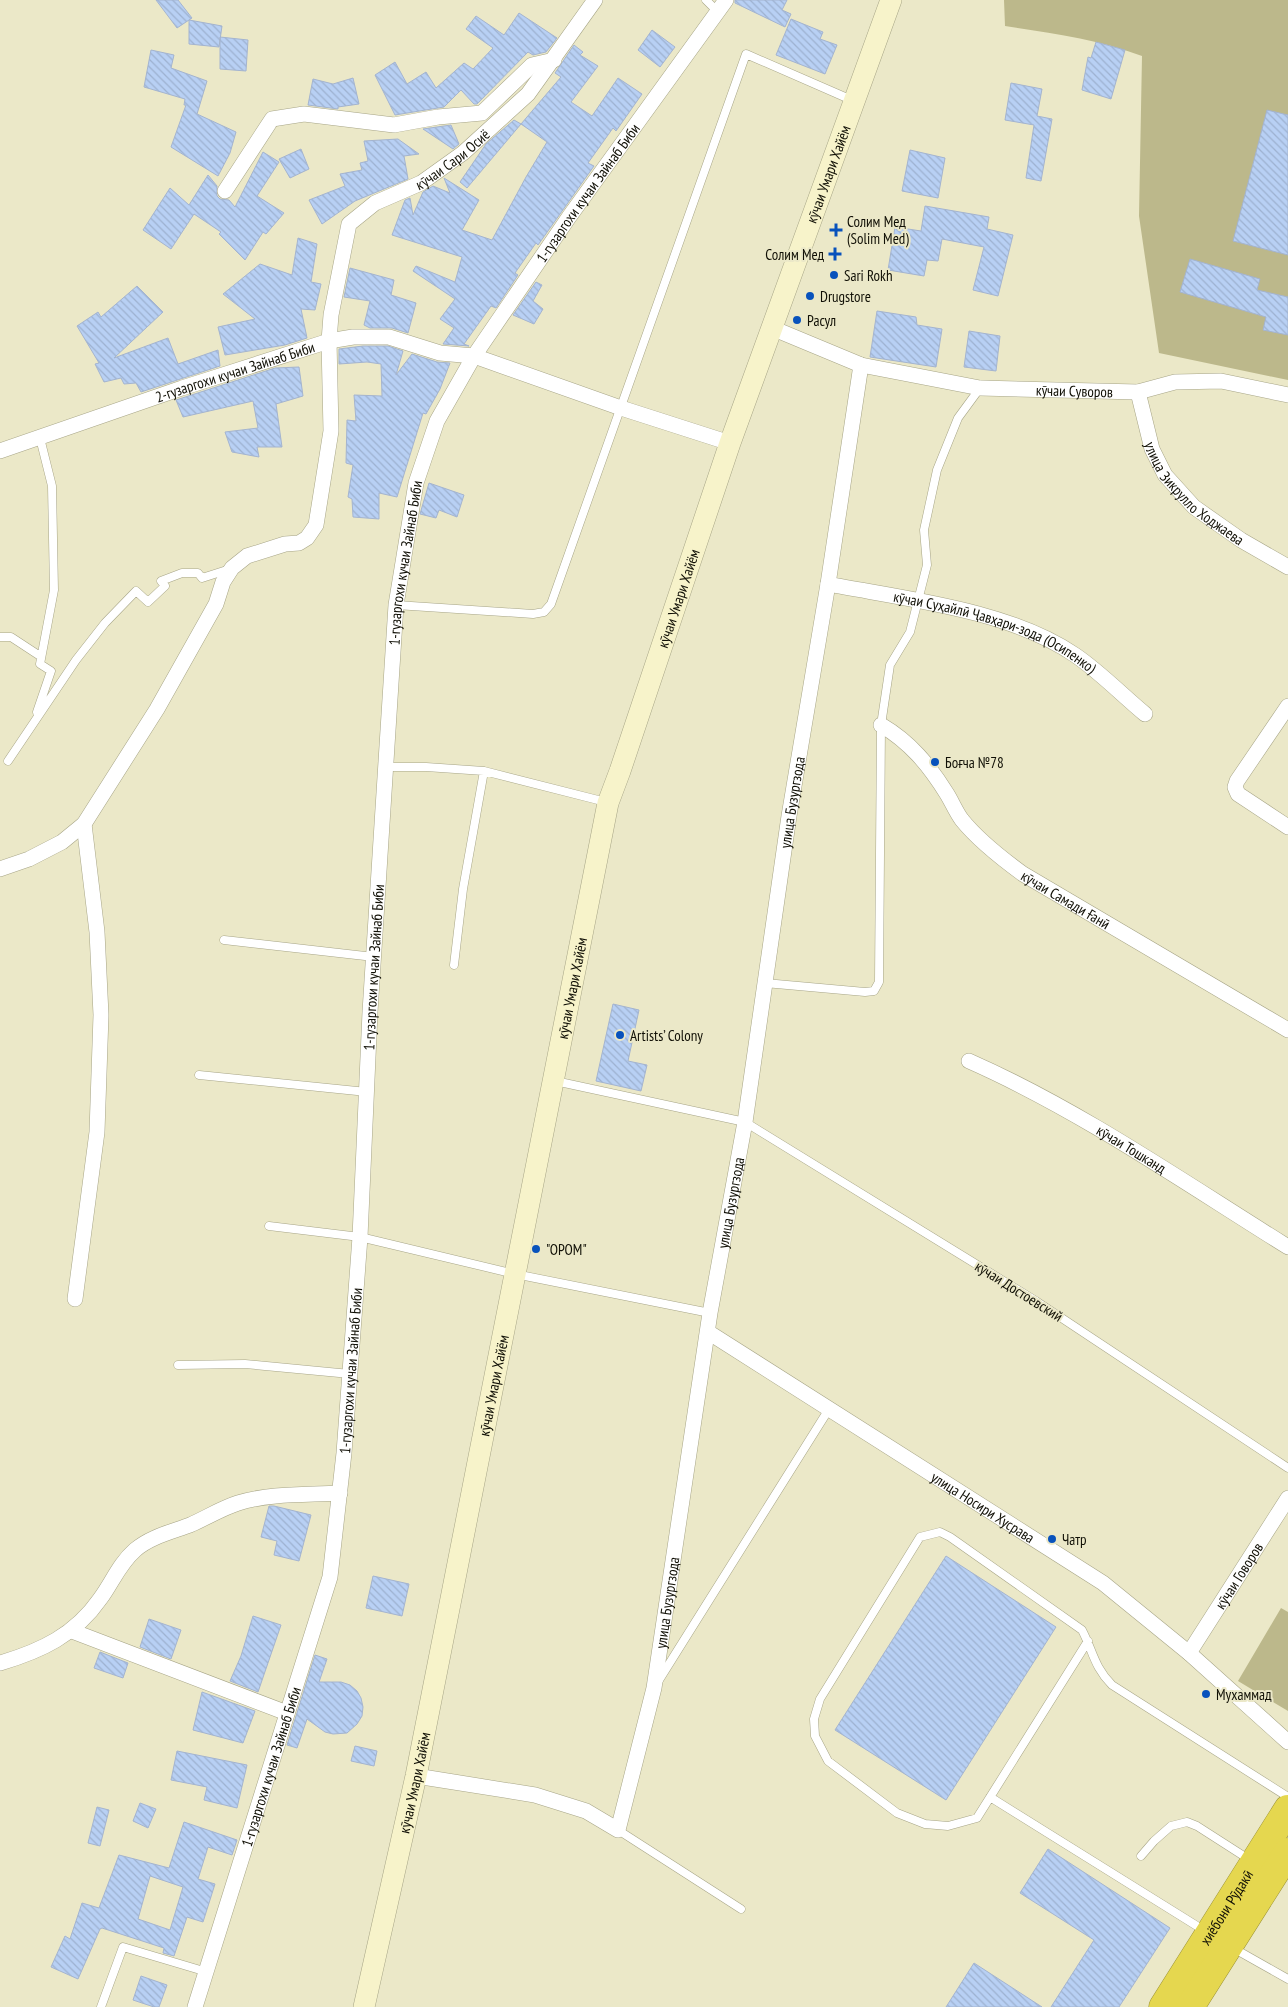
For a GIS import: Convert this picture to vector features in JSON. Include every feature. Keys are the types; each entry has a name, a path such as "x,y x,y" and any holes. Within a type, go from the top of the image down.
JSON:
{"highway":[{"name":"хиёбони Рӯдакӣ","path":"1163,2007 1219,1939 1254,1862 1288,1809"},
{"path":"1190,2007 1219,1939 1288,1852"}],"main road":[{"name":"кӯчаи Умари Хайём","path":"364,2007 416,1776 608,803 730,443 891,0"}],"street":[{"name":"кӯчаи Сари Осиё","path":"232,568 247,556 284,544 299,543 307,538 316,525 331,431 329,341 331,315 349,224 375,203 421,184 463,153 528,94 595,0"},
{"name":"1-гузаргохи кучаи Зайнаб Биби","path":"195,2007 330,1577 340,1493 360,1237 366,1092 396,605 416,483 437,421 474,356 569,217 722,6"},
{"path":"225,191 272,119 304,114 394,125 438,117 482,113 532,65 554,60"},
{"name":"кӯчаи Суворов","path":"772,328 861,365 980,388 1138,392 1175,382 1221,381 1288,394"},
{"name":"2-гузаргохи кучаи Зайнаб Биби","path":"0,451 182,388 329,341 353,337 389,337 440,353 474,356 621,408 730,443"},
{"name":"улица Бузургзода","path":"618,1830 654,1688 710,1313 744,1122 789,816 828,584 861,365"},
{"name":"улица Зикрулло Ходжаева","path":"1138,392 1152,449 1165,475 1194,507 1242,540 1288,567"},
{"path":"0,869 29,859 62,842 84,824 157,709 216,604 223,582 232,568"},
{"name":"кӯчаи Суҳайлӣ Ҷавҳари-зода (Осипенко)","path":"828,584 976,613 1023,627 1075,655 1145,714"},
{"path":"1288,706 1237,781 1235,787 1238,794 1288,827"},
{"name":"кӯчаи Самади Ғанӣ","path":"881,725 895,733 913,748 932,770 961,819 1004,861 1288,1030"},
{"path":"75,1300 97,1132 101,1015 97,932 84,824"},
{"name":"кӯчаи Тошканд","path":"969,1062 1014,1081 1087,1122 1288,1247"},
{"name":"улица Носири Хусрава","path":"708,1332 1103,1584 1189,1653 1288,1742"},
{"path":"0,1663 42,1648 72,1631 83,1621 101,1598 119,1567 134,1550 148,1541 238,1503 275,1497 340,1493"},
{"name":"кӯчаи Говоров","path":"1189,1653 1288,1498"},
{"path":"72,1631 287,1713"},
{"path":"416,1776 534,1795 586,1811 618,1830"}],"lane":[{"path":"706,0 722,6"},
{"path":"396,605 533,614 544,612 551,604 746,54 855,101"},
{"path":"765,982 864,992 874,991 879,982 881,725 890,665 910,632 928,565 924,530 937,470 958,418 980,388"},
{"path":"34,722 51,671 40,664 40,656 54,590 52,486 40,438"},
{"path":"8,761 76,660 106,623 136,591 148,602 165,586 161,581 168,578 182,573 198,573 202,578 232,568"},
{"path":"0,636 11,637 40,656"},
{"path":"385,767 426,767 484,771 608,803"},
{"path":"454,966 463,889 484,771"},
{"path":"224,940 374,957"},
{"path":"199,1074 366,1092"},
{"name":"кӯчаи Достоевский","path":"554,1081 744,1122 1036,1301 1288,1468"},
{"path":"269,1226 360,1237 515,1274 710,1313"},
{"path":"178,1365 245,1364 350,1374"},
{"path":"654,1688 829,1409"},
{"path":"1088,1641 977,1818 948,1826 925,1824 897,1813 828,1761 815,1736 814,1719 820,1699 920,1537 940,1532 950,1536 1066,1616 1082,1630 1088,1641 1097,1668 1112,1685 1288,1798"},
{"path":"990,1797 1219,1939 1288,1978"},
{"path":"1141,1856 1164,1831 1176,1824 1187,1822 1197,1826 1254,1862"},
{"path":"618,1830 741,1909"},
{"path":"101,2007 123,1947 206,1972"}],"shaded area":[{"path":"1004,0 1288,0 1288,380 1159,353 1139,216 1142,56 1092,41 1005,26"},
{"path":"1281,1608 1288,1612 1288,1711 1238,1681"}],"building":[{"path":"156,0 178,0 192,18 177,28"},
{"path":"735,0 787,0 782,10 791,14 785,27 735,3"},
{"path":"519,13 557,38 546,52 533,55 528,52 477,104 474,104 461,90 444,107 395,115 375,75 395,62 407,84 426,72 436,88 464,63 473,69 493,48 466,29 476,16 504,35"},
{"path":"791,19 823,32 820,39 837,45 825,74 776,55"},
{"path":"189,20 222,26 219,47 189,44"},
{"path":"652,30 675,47 660,67 638,50"},
{"path":"220,37 248,40 246,71 220,69"},
{"path":"1096,42 1125,50 1111,99 1082,90 1088,57 1091,58"},
{"path":"574,45 583,52 580,55 598,66 571,102 592,116 618,78 642,94 616,131 613,128 588,163 594,166 538,245 536,243 515,273 518,275 496,308 491,306 464,344 469,346 443,344 454,328 440,319 455,299 413,271 416,266 455,282 462,257 392,235 405,200 410,198 413,215 423,192 433,186 450,193 444,178 479,200 462,230 492,240 547,142 521,124 561,77 555,73"},
{"path":"151,50 174,55 171,68 207,81 197,114 236,132 230,153 218,176 171,147 186,105 184,105 185,99 144,87"},
{"path":"353,78 359,104 338,107 338,109 308,105 313,79 333,84"},
{"path":"1011,83 1042,89 1037,116 1052,119 1041,181 1026,178 1034,125 1005,120"},
{"path":"1267,110 1288,115 1288,255 1233,241"},
{"path":"514,120 521,124 467,188 460,182 486,144"},
{"path":"451,125 459,144 453,149 423,129"},
{"path":"398,139 419,154 404,156 408,179 355,201 322,224 309,200 345,186 340,174 362,170 360,163 368,161 364,141"},
{"path":"301,149 309,169 290,178 279,159"},
{"path":"910,150 945,158 938,198 902,191"},
{"path":"263,152 279,162 257,196 284,213 266,234 263,232 245,260 219,234 221,232 194,214 171,249 143,230 170,188 189,205 208,175 217,186 217,196 220,199 229,200 235,207"},
{"path":"925,206 989,217 987,229 1013,235 998,296 973,290 984,247 942,239 938,261 927,260 924,276 888,270 895,227 921,231"},
{"path":"298,238 317,244 311,282 321,284 315,310 301,309 307,338 285,345 225,355 218,327 255,319 223,294 260,264 292,275"},
{"path":"1190,259 1260,279 1257,290 1288,297 1288,335 1263,330 1266,317 1180,292"},
{"path":"350,268 394,280 391,295 416,303 408,333 392,328 370,328 364,325 370,301 344,297"},
{"path":"536,282 542,285 533,301 543,309 534,324 513,315"},
{"path":"137,286 163,312 114,358 168,338 178,364 218,350 220,366 141,392 136,383 124,384 121,378 104,382 95,364 99,363 77,326 98,312 101,317"},
{"path":"877,311 916,317 917,325 942,329 936,367 870,357"},
{"path":"969,331 1000,336 996,371 964,367"},
{"path":"363,346 388,346 403,351 396,375 412,354 437,362 450,363 440,389 426,414 423,413 397,497 379,493 379,519 353,517 352,499 348,497 353,465 346,463 347,420 356,421 354,395 382,396 381,364 367,362 339,364 339,349"},
{"path":"299,367 303,396 276,404 282,447 257,447 259,457 232,452 225,432 258,428 253,401 183,417 176,400 275,368"},
{"path":"429,483 464,495 457,517 439,510 436,518 420,514"},
{"name":"Artists’ Colony","path":"613,1004 639,1010 628,1061 647,1065 641,1091 596,1081"},
{"path":"269,1506 311,1515 299,1561 274,1555 277,1541 261,1537"},
{"path":"946,1556 1056,1627 946,1800 835,1730"},
{"path":"373,1576 409,1584 402,1616 366,1608"},
{"path":"253,1616 281,1625 258,1692 230,1681 241,1656"},
{"path":"149,1619 181,1630 171,1659 140,1647"},
{"path":"100,1652 128,1663 123,1678 94,1668"},
{"path":"315,1655 327,1659 319,1682 341,1682 350,1685 361,1698 362,1716 357,1724 347,1733 333,1734 325,1732 307,1719 297,1748 287,1745"},
{"path":"202,1692 255,1711 243,1743 193,1730"},
{"path":"355,1746 377,1751 374,1766 351,1761"},
{"path":"177,1751 247,1765 237,1808 204,1800 207,1787 171,1780"},
{"path":"140,1803 156,1809 148,1828 133,1821"},
{"path":"97,1807 109,1810 100,1846 88,1843"},
{"path":"184,1822 237,1840 232,1855 208,1847 198,1879 215,1884 203,1922 187,1917 174,1956 163,1953 164,1948 102,1928 78,1979 51,1967 65,1936 70,1939 82,1903 99,1908 119,1855 169,1868","holes":["150,1876 183,1887 170,1930 138,1919"]},
{"path":"1048,1849 1170,1928 1119,2007 1051,2007 1094,1940 1020,1893"},
{"path":"974,1963 1042,2007 946,2007"},
{"path":"141,1976 167,1985 159,2007 133,2000"}],"place":[{"name":"Солим Мед (Solim Med)","path":"836,230"},
{"name":"Солим Мед","path":"835,254"},
{"name":"Sari Rokh","path":"834,275"},
{"name":"Drugstore","path":"810,296"},
{"name":"Расул","path":"797,320"},
{"name":"Боғча №78","path":"935,762"},
{"name":"Artists’ Colony","path":"620,1035"},
{"name":"\"OPOM\"","path":"536,1249"},
{"name":"Чатр","path":"1052,1539"},
{"name":"Мухаммад","path":"1206,1694"}]}
